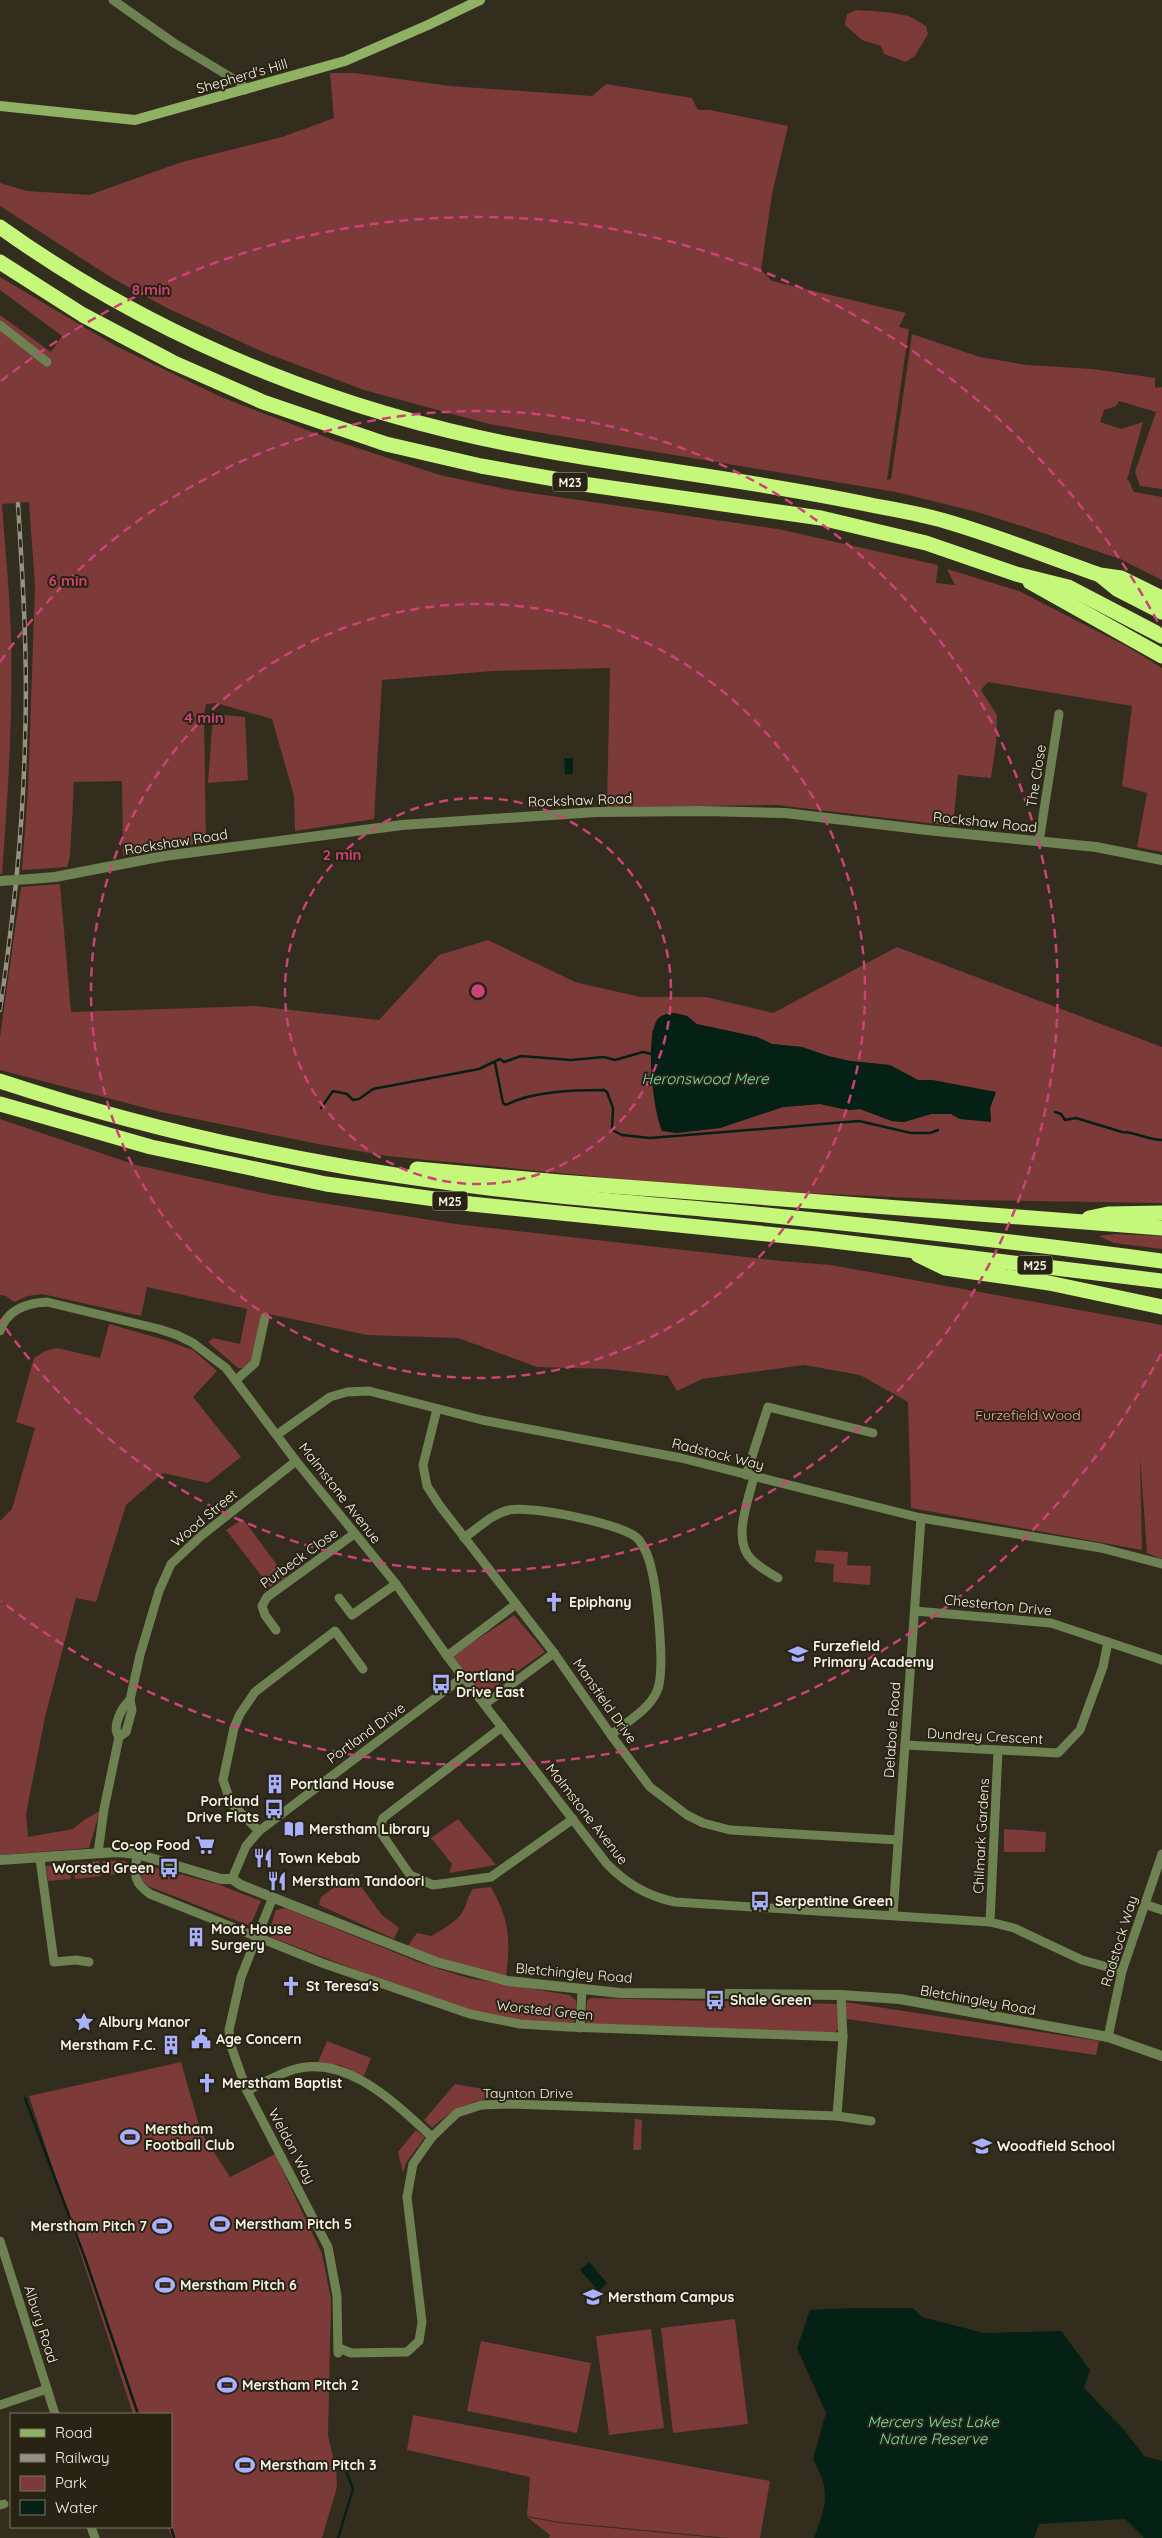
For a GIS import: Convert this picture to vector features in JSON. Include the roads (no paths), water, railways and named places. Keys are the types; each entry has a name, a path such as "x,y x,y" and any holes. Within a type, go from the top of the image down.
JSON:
{"highway":[{"name":"M23","path":"0,227 97,291 184,336 273,376 358,406 430,426 525,447 821,494 944,520 1100,575 1117,589 1162,612"},
{"name":"M23","path":"0,262 98,323 187,369 295,415 386,444 481,466 583,484 821,518 926,543 1016,574 1068,587 1162,636"},
{"path":"1016,574 1162,656"},
{"path":"1100,575 1121,578 1162,598"},
{"name":"M25","path":"0,1081 84,1106 176,1130 358,1169 495,1188 822,1221 1162,1261"},
{"name":"M25","path":"0,1104 152,1148 326,1184 523,1210 908,1250 1162,1281"},
{"path":"358,1169 414,1168 570,1183 1162,1228"},
{"path":"1071,1222 1108,1214 1162,1213"},
{"path":"908,1250 945,1268 1049,1282 1162,1307"}],"main road":[{"name":"Shepherd's Hill","path":"0,106 135,120 345,60 428,25 480,0"}],"street":[{"path":"113,0 174,43 242,84 245,90"},
{"path":"0,325 47,362"},
{"name":"The Close","path":"1039,842 1060,714"},
{"name":"Rockshaw Road","path":"0,881 55,877 164,856 402,825 596,812 702,811 785,813 1096,847 1162,860"},
{"name":"Malmstone Avenue","path":"0,1332 6,1319 14,1311 34,1303 46,1302 159,1329 193,1343 214,1358 236,1380 278,1434 296,1461 396,1584 447,1656 573,1819 620,1876 646,1893 661,1899 749,1908 990,1922 1014,1928 1082,1960 1122,1971"},
{"path":"236,1380 255,1363 265,1317"},
{"name":"Radstock Way","path":"278,1434 323,1401 347,1392 377,1392 437,1409 535,1431 681,1458 921,1518 1101,1548 1162,1564"},
{"path":"778,1578 752,1560 743,1546 741,1532 750,1476 768,1407 873,1434"},
{"name":"Mansfield Drive","path":"437,1409 425,1455 424,1476 427,1486 464,1538 554,1653 610,1735 650,1787 676,1808 703,1823 730,1830 898,1840"},
{"name":"Wood Street","path":"98,1853 104,1809 119,1737 116,1732 122,1707 130,1700 140,1655 159,1591 171,1564 201,1536 296,1461"},
{"path":"464,1538 499,1513 517,1509 608,1524 628,1531 639,1540 647,1555 652,1571 660,1654 660,1683 650,1702 610,1735"},
{"name":"Delabole Road","path":"893,1915 921,1518"},
{"name":"Purbeck Close","path":"276,1630 265,1615 262,1606 267,1597 354,1534"},
{"path":"340,1598 352,1616 396,1584"},
{"path":"447,1656 516,1604"},
{"name":"Chesterton Drive","path":"915,1611 1051,1623 1162,1660"},
{"path":"259,1831 231,1803 223,1780 234,1728 247,1701 265,1684 335,1631 363,1669"},
{"name":"Dundrey Crescent","path":"905,1745 1058,1753 1080,1730 1102,1667 1108,1642"},
{"path":"485,1704 554,1653"},
{"name":"Portland Drive","path":"232,1879 246,1846 259,1831 463,1677"},
{"path":"502,1727 383,1818 379,1830 410,1875 433,1885 491,1878 573,1819"},
{"name":"Chilmark Gardens","path":"990,1922 998,1751"},
{"name":"Bletchingley Road","path":"0,1860 40,1859 117,1852 136,1854 221,1879 232,1879 241,1885 436,1962 493,1978 582,1990 841,1995 900,2000 925,2006 1108,2037 1162,2056"},
{"name":"Worsted Green","path":"136,1854 135,1874 138,1885 150,1894 258,1935 322,1963 468,2014 520,2024 580,2028 843,2037"},
{"name":"Radstock Way","path":"1108,2037 1122,1971 1162,1854"},
{"path":"40,1859 54,1962 76,1960 89,1962"},
{"name":"Weldon Way","path":"273,1897 242,1977 229,2030 231,2046 247,2091 328,2247 337,2296 338,2351"},
{"path":"1144,1904 1162,1910"},
{"path":"580,2028 582,1990"},
{"path":"837,2116 843,2037 841,1995"},
{"path":"247,2091 290,2070 314,2067 340,2071 367,2082 432,2137"},
{"name":"Taynton Drive","path":"338,2351 351,2353 407,2352 419,2341 422,2322 407,2197 413,2164 432,2137 457,2113 481,2105 512,2104 837,2116 871,2121"},
{"name":"Albury Road","path":"0,2241 3,2260 55,2413"},
{"path":"0,2405 47,2389"}],"water":[{"path":"564,758 573,758 573,774 565,774"},
{"name":"Heronswood Mere","path":"674,1013 687,1016 697,1024 757,1037 772,1044 802,1047 850,1061 890,1065 918,1080 932,1080 996,1092 990,1108 991,1122 960,1119 951,1114 931,1114 904,1122 892,1121 860,1109 848,1110 820,1104 783,1107 720,1128 676,1133 662,1131 653,1092 651,1043 657,1020 663,1015"},
{"path":"589,2262 607,2283 599,2291 580,2270"},
{"name":"Mercers West Lake Nature Reserve","path":"913,2308 922,2317 984,2333 1061,2331 1090,2370 1084,2388 1125,2431 1144,2456 1162,2461 1162,2538 1144,2538 1125,2519 1039,2524 1034,2538 814,2538 822,2516 825,2490 813,2459 826,2413 797,2348 810,2310"}],"waterway":[{"path":"321,1108 333,1091 347,1094 353,1100 359,1099 373,1089 479,1069 500,1059 504,1062 521,1056 571,1060 604,1057 615,1060 643,1052 652,1054"},
{"path":"495,1063 503,1103 506,1105 516,1100 541,1094 604,1090 607,1092 613,1108 612,1130 622,1135 650,1138 859,1121 911,1133 930,1133 938,1130"},
{"path":"1055,1112 1061,1114 1065,1120 1076,1118 1122,1132 1162,1140"},
{"path":"25,2098 86,2261 138,2413"},
{"path":"338,2538 353,2489 347,2473"},
{"path":"171,2528 174,2538"}],"railway":[{"path":"0,1010 17,877 24,776 25,653 18,504"}],"place":[{"name":"Epiphany","path":"554,1602"},
{"name":"Furzefield Primary Academy","path":"798,1654"},
{"name":"Portland Drive East","path":"441,1684"},
{"name":"Portland House","path":"275,1784"},
{"name":"Portland Drive Flats","path":"274,1809"},
{"name":"Merstham Library","path":"294,1829"},
{"name":"Co-op Food","path":"205,1845"},
{"name":"Town Kebab","path":"263,1858"},
{"name":"Worsted Green","path":"169,1868"},
{"name":"Merstham Tandoori","path":"277,1881"},
{"name":"Serpentine Green","path":"760,1901"},
{"name":"Moat House Surgery","path":"196,1937"},
{"name":"St Teresa's","path":"291,1986"},
{"name":"Shale Green","path":"715,2000"},
{"name":"Albury Manor","path":"84,2022"},
{"name":"Age Concern","path":"201,2039"},
{"name":"Merstham F.C.","path":"171,2045"},
{"name":"Merstham Baptist","path":"207,2083"},
{"name":"Merstham Football Club","path":"130,2137"},
{"name":"Woodfield School","path":"982,2146"},
{"name":"Merstham Pitch 5","path":"220,2224"},
{"name":"Merstham Pitch 7","path":"162,2226"},
{"name":"Merstham Pitch 6","path":"165,2285"},
{"name":"Merstham Campus","path":"593,2297"},
{"name":"Merstham Pitch 2","path":"227,2385"},
{"name":"Merstham Pitch 3","path":"245,2465"}],"park label":[{"name":"Furzefield Wood","path":"1028,1415"}]}
